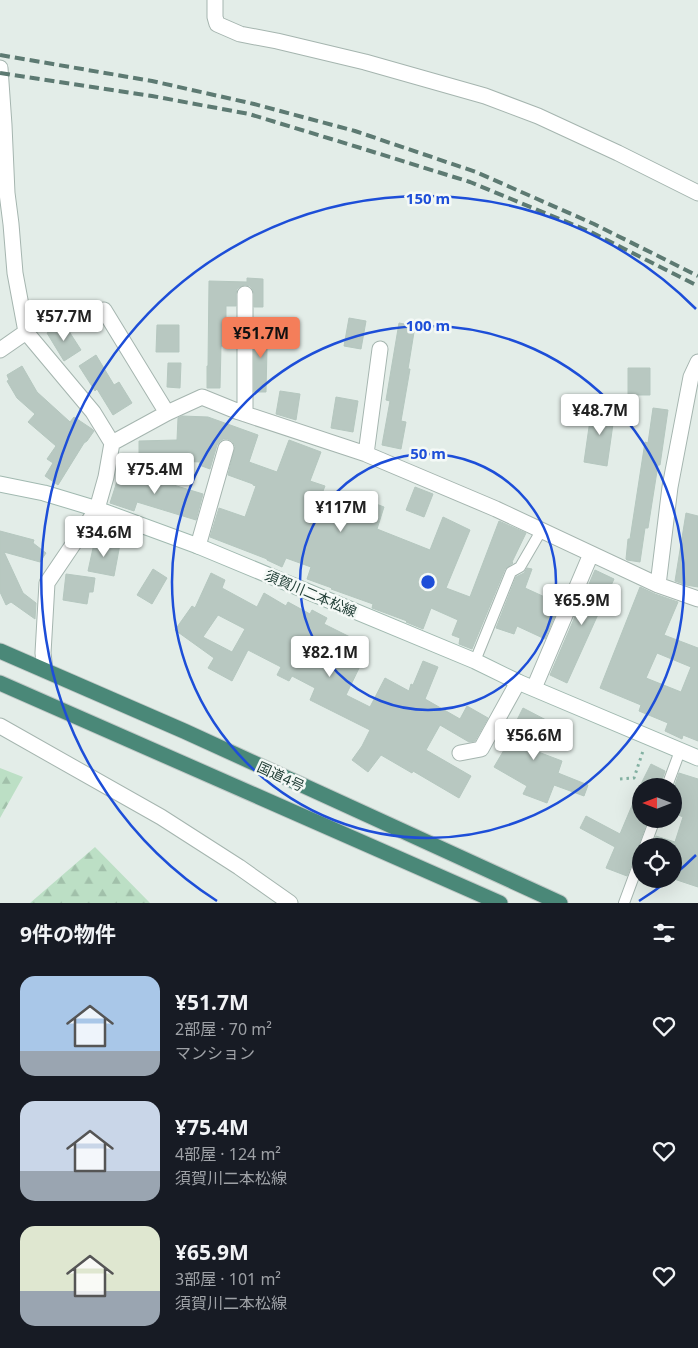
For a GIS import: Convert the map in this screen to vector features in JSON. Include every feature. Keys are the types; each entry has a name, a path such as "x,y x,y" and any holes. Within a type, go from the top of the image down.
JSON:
{"highway":[{"name":"国道4号","path":"0,651 184,731 560,903"},
{"name":"国道4号","path":"0,683 500,903"}],"street":[{"path":"215,0 217,24 240,34 366,62 485,96 538,116 698,193"},
{"path":"0,68 4,125 3,193 11,224 15,273 26,332 93,412 112,444 106,477 97,509 48,583 44,653 45,670"},
{"path":"245,294 245,414"},
{"path":"104,310 168,413"},
{"path":"0,350 26,332"},
{"path":"366,454 380,349"},
{"path":"658,585 670,487 691,377 698,362"},
{"path":"112,444 168,413 202,397 245,414 366,454 496,509 658,585 698,600"},
{"path":"198,546 226,448"},
{"name":"須賀川二本松線","path":"0,484 44,493 97,509 198,546 475,661 518,682 698,758"},
{"path":"534,688 591,554"},
{"path":"460,753 482,748 518,682"},
{"path":"0,726 162,817 290,903"}],"lane":[{"path":"475,661 511,572 520,567 541,531"},
{"path":"670,778 680,752"},
{"path":"624,903 632,881"}],"path":[{"path":"620,779 634,778 648,738"}],"green space":[{"path":"0,768 23,777 0,818"},
{"path":"95,847 150,903 30,903"}],"building":[{"path":"247,278 263,279 263,307 254,307 254,294 250,286 245,285 237,289 236,306 226,306 226,332 236,332 236,346 221,346 220,388 207,388 209,281 247,282"},
{"path":"349,318 366,321 361,349 344,346"},
{"path":"63,322 81,350 64,361 47,333"},
{"path":"399,323 415,326 401,421 406,422 401,449 382,445 390,401 386,400"},
{"path":"157,325 179,325 179,352 156,352"},
{"path":"254,332 273,333 273,348 267,348 266,392 254,392"},
{"path":"96,355 114,385 119,382 132,403 113,415 97,389 95,391 79,366"},
{"path":"168,363 181,363 180,388 167,387"},
{"path":"22,366 37,392 70,422 74,417 94,431 84,443 58,485 45,476 53,463 47,459 56,446 28,422 35,414 17,398 7,381 9,380 7,375"},
{"path":"628,368 650,368 650,395 628,395"},
{"path":"280,391 300,394 296,420 276,414"},
{"path":"336,397 358,401 353,432 331,428"},
{"path":"592,406 615,410 607,466 584,462"},
{"path":"653,408 668,410 660,465 658,465 648,528 645,528 640,562 626,559 645,442 648,443"},
{"path":"182,416 208,417 258,435 249,462 277,472 289,440 321,452 310,481 325,486 323,491 369,508 371,502 384,507 377,529 430,550 443,517 470,530 446,588 470,597 499,521 526,533 513,563 505,569 472,649 459,644 460,638 452,635 458,620 431,608 423,629 372,608 373,604 307,579 311,567 286,558 282,567 267,559 210,537 219,508 245,517 256,486 228,475 235,446 228,439 223,439 217,445 210,469 199,465 200,462 139,459 139,441 177,440 178,418"},
{"path":"121,469 203,494 196,520 137,502 134,511 110,503"},
{"path":"415,487 433,494 424,517 406,510"},
{"path":"686,513 698,516 698,587 675,581"},
{"path":"0,531 34,540 33,543 46,553 40,562 4,552 23,593 36,603 35,619 11,602 6,605 0,592"},
{"path":"95,539 120,544 114,576 88,571"},
{"path":"527,568 532,569 525,588 560,604 545,639 517,626 514,634 496,628 516,577 524,573"},
{"path":"153,569 167,578 152,604 137,595"},
{"path":"595,570 614,579 567,683 550,675"},
{"path":"211,573 225,580 222,588 257,607 264,593 286,606 288,602 310,614 312,610 327,618 324,624 362,643 353,660 361,664 346,695 370,707 385,678 409,691 423,661 438,667 425,699 460,719 467,706 488,718 475,741 469,742 440,725 426,750 471,776 459,798 381,755 368,772 352,760 370,730 310,700 315,688 292,676 289,681 277,675 281,667 248,650 232,681 208,668 214,658 175,630 192,606 195,608","holes":["218,615 245,629 232,652 203,637"]},
{"path":"66,574 95,578 93,592 89,592 87,604 63,600"},
{"path":"640,587 678,602 664,635 698,648 698,741 683,735 682,739 665,731 668,723 639,711 641,705 600,688","holes":["657,653 691,667 681,692 646,678"]},
{"path":"523,708 548,721 533,750 562,761 558,773 588,785 584,796 554,785 547,803 523,794 527,786 494,767 514,733 511,732"},
{"path":"651,764 665,771 663,778 644,778"},
{"path":"679,773 698,779 698,887 682,882 682,838 676,838 679,828 682,828 682,778 677,778"},
{"path":"632,805 632,828 645,828 641,838 632,838 632,863 627,876 606,868 615,847 580,828 586,816 620,834"}],"railway":[{"path":"0,55 152,81 254,104 355,131 476,172 594,224 698,276"},
{"path":"0,73 152,96 249,114 351,145 470,182 591,232 698,286"}]}
